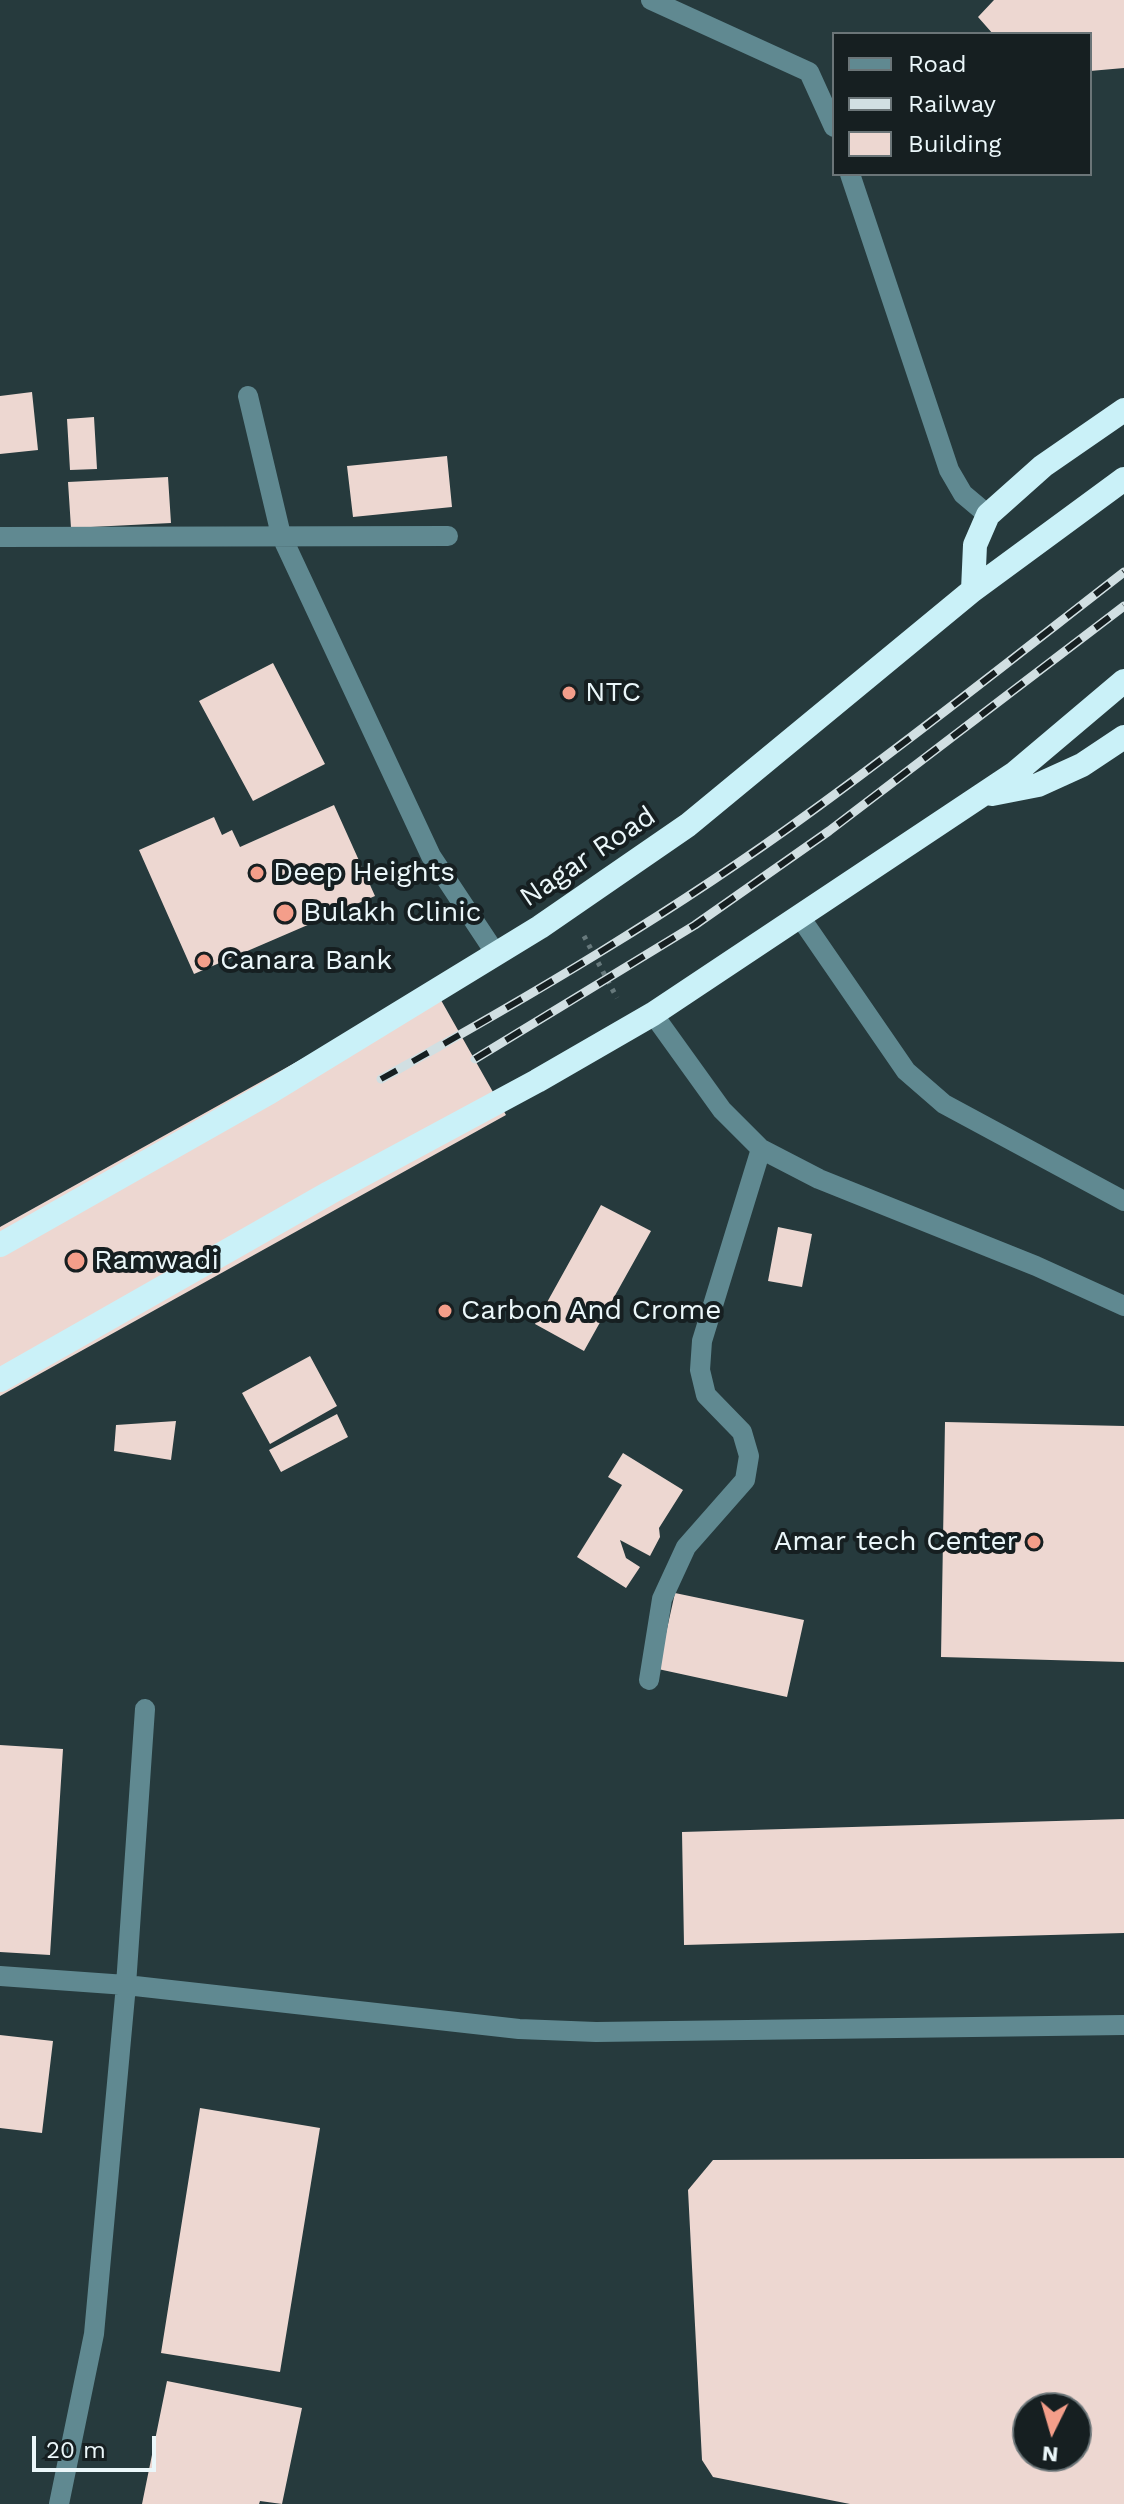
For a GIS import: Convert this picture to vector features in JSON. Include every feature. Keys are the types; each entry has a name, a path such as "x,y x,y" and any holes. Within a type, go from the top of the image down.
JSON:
{"highway":[{"path":"973,590 975,545 988,515 1043,466 1124,410"},
{"name":"Nagar Road","path":"0,1245 270,1092 568,907 688,825 973,590 1124,479"},
{"path":"0,1380 642,1020 1015,773 1124,681"},
{"path":"978,797 1038,785 1082,765 1124,737"}],"street":[{"path":"651,0 809,72 832,123"},
{"path":"851,176 949,470 963,494 988,515"},
{"path":"248,396 281,535 431,856 496,954"},
{"path":"0,537 448,536"},
{"path":"800,917 906,1071 944,1104 1124,1201"},
{"path":"642,1020 761,1149 819,1179 1036,1266 1124,1306"},
{"path":"649,1680 662,1599 686,1547 745,1480 749,1456 742,1432 706,1395 700,1370 702,1341 761,1149"},
{"path":"59,2504 94,2334 126,1985 145,1709"},
{"path":"0,1976 126,1985 519,2029 596,2032 1124,2025"}],"path":[{"path":"568,907 642,1020"}],"building":[{"path":"994,0 1124,0 1124,68 1092,71 1092,32 991,32 978,17"},
{"path":"32,392 38,450 0,454 0,396"},
{"path":"94,417 97,469 70,470 67,419"},
{"path":"447,456 452,507 353,517 347,466"},
{"path":"168,477 171,523 71,528 68,482"},
{"path":"273,663 325,764 253,801 199,701"},
{"name":"Deep Heights","path":"334,805 375,896 194,974 139,850 214,817 222,835 232,830 240,847"},
{"path":"433,986 506,1115 0,1396 0,1227"},
{"path":"601,1205 651,1231 584,1351 535,1324"},
{"path":"778,1227 812,1234 802,1287 768,1281"},
{"path":"310,1356 337,1406 270,1444 242,1393"},
{"path":"337,1414 348,1437 281,1472 269,1450"},
{"path":"176,1421 171,1460 114,1451 116,1425"},
{"name":"Amar tech Center","path":"945,1422 1124,1426 1124,1662 941,1657"},
{"path":"623,1453 683,1490 659,1528 660,1537 650,1556 620,1540 626,1558 640,1567 626,1588 577,1557 622,1485 608,1477"},
{"path":"675,1593 804,1620 787,1697 658,1669"},
{"path":"0,1745 63,1749 50,1955 0,1952"},
{"path":"1124,1819 1124,1933 684,1945 682,1832"},
{"path":"0,2035 53,2041 42,2133 0,2128"},
{"path":"200,2108 320,2128 280,2372 161,2353"},
{"path":"1124,2158 1124,2504 850,2504 713,2477 702,2460 688,2190 713,2160"},
{"path":"167,2381 302,2408 282,2504 260,2501 259,2504 142,2504"}],"railway":[{"path":"381,1079 492,1017 708,884 891,752 1124,572"},
{"path":"475,1059 695,925 829,831 1124,606"}],"place":[{"name":"NTC","path":"569,693"},
{"name":"Deep Heights","path":"257,873"},
{"name":"Bulakh Clinic","path":"285,913"},
{"name":"Canara Bank","path":"204,961"},
{"name":"Ramwadi","path":"76,1261"},
{"name":"Carbon And Crome","path":"445,1311"},
{"name":"Amar tech Center","path":"1034,1542"}]}
